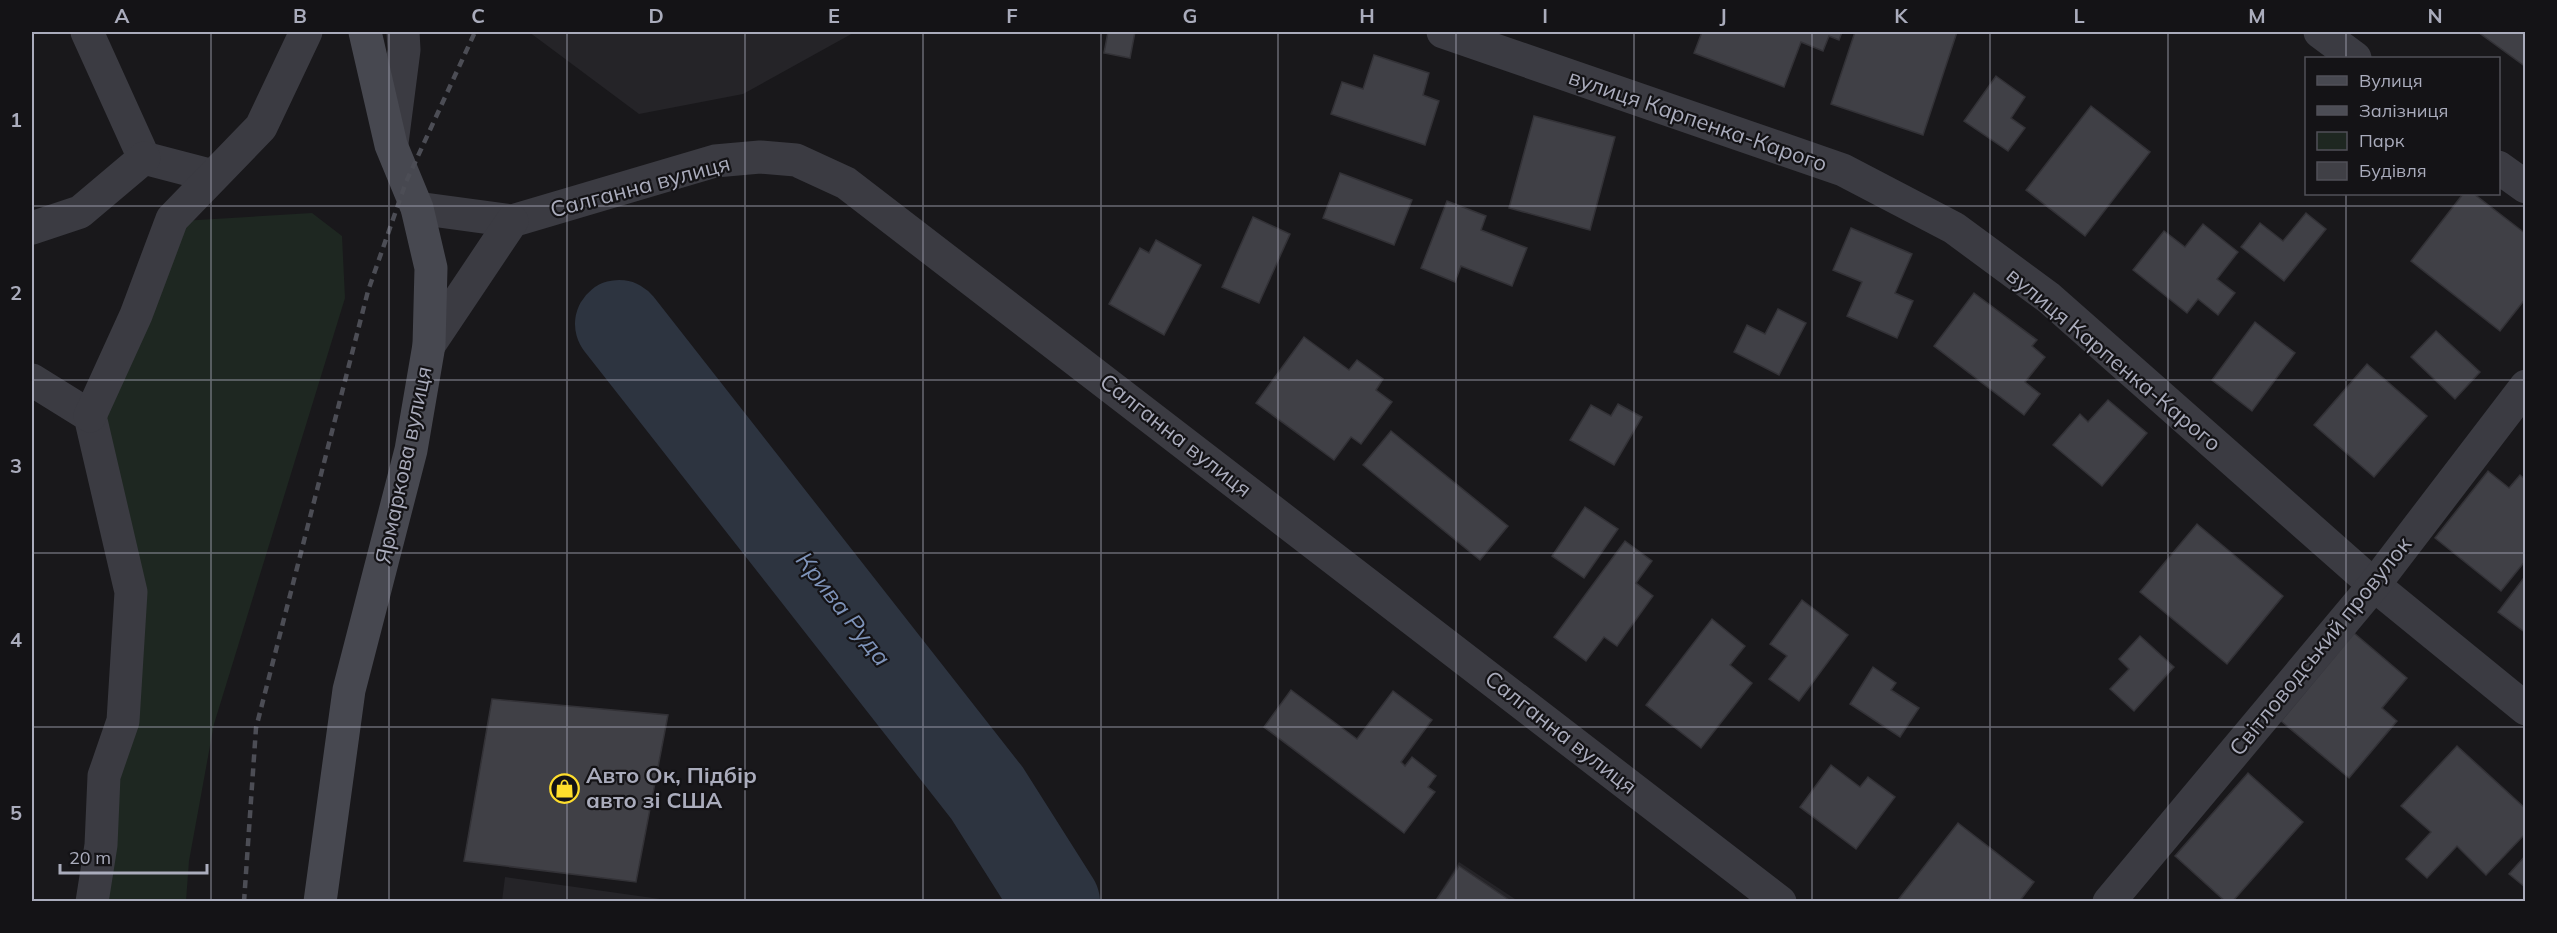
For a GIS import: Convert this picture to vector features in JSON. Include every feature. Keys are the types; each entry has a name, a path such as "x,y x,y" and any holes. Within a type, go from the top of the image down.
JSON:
{"main road":[{"name":"Ярмаркова вулиця","path":"320,902 349,690 411,450 429,345 430,268 417,208 392,145 365,32"}],"street":[{"path":"87,32 144,158"},
{"path":"92,902 101,845 104,776 123,721 131,592 90,416 136,315 172,219 261,127 306,32"},
{"path":"392,145 404,50 403,32"},
{"name":"вулиця Карпенка-Карого","path":"1443,32 1842,170 1954,228 2049,298 2374,585 2526,709"},
{"path":"2320,32 2354,57"},
{"name":"Салганна вулиця","path":"417,208 512,221 715,160 760,157 796,160 846,183 1780,902"},
{"path":"144,158 213,176"},
{"path":"32,228 80,212 144,158"},
{"path":"2500,167 2526,187"},
{"path":"429,345 512,221"},
{"path":"32,380 90,416"},
{"name":"Світловодський провулок","path":"2109,902 2374,585 2526,386"}],"shaded area":[{"path":"529,32 855,32 743,94 639,114"},
{"path":"1459,862 1518,901 1434,902"},
{"path":"505,877 674,901 502,901"}],"green space":[{"path":"312,213 342,236 345,298 214,724 189,861 186,901 97,902 111,782 134,713 102,409 181,221"}],"building":[{"path":"1108,32 1135,32 1130,58 1104,53"},
{"path":"1702,32 1842,32 1839,40 1829,36 1823,51 1801,42 1784,87 1694,53"},
{"path":"1855,32 1957,32 1923,135 1831,104"},
{"path":"2478,32 2526,32 2526,67"},
{"path":"1374,55 1429,73 1423,95 1439,101 1425,145 1331,114 1342,82 1363,89"},
{"path":"1996,76 2025,97 2011,118 2025,128 2008,151 1964,121"},
{"path":"2091,106 2150,152 2085,236 2026,190"},
{"path":"1534,116 1615,137 1590,230 1509,208"},
{"path":"1340,173 1412,200 1394,245 1323,218"},
{"path":"2462,195 2475,195 2526,234 2526,298 2500,331 2411,261"},
{"path":"1447,201 1486,216 1481,230 1527,248 1512,286 1461,266 1455,282 1421,268"},
{"path":"2306,213 2326,229 2284,281 2241,247 2260,223 2283,241"},
{"path":"1253,217 1290,234 1259,303 1222,287"},
{"path":"2203,224 2238,252 2217,279 2235,293 2218,315 2198,299 2187,313 2133,270 2164,231 2185,247"},
{"path":"1851,228 1912,254 1895,293 1913,301 1897,338 1847,316 1862,282 1833,270"},
{"path":"1156,240 1201,265 1164,335 1109,304 1140,248 1149,253"},
{"path":"1974,293 2037,340 2032,346 2045,357 2025,382 2040,394 2024,415 1934,346"},
{"path":"1778,309 1806,323 1779,375 1734,352 1747,325 1765,334"},
{"path":"2255,322 2295,353 2252,411 2212,380"},
{"path":"2436,331 2480,372 2455,399 2411,357"},
{"path":"1304,337 1349,370 1357,360 1383,379 1376,390 1392,402 1361,444 1351,437 1334,460 1256,403"},
{"path":"2367,364 2427,416 2374,477 2314,425"},
{"path":"2108,400 2147,433 2102,486 2053,445 2080,414 2088,422"},
{"path":"1618,404 1642,417 1614,465 1570,440 1591,405 1611,416"},
{"path":"1391,431 1508,526 1480,560 1363,465"},
{"path":"2488,471 2509,488 2520,475 2526,480 2526,560 2501,591 2435,538"},
{"path":"1585,507 1618,529 1584,578 1552,556"},
{"path":"2197,524 2283,596 2227,664 2140,592"},
{"path":"1625,541 1652,561 1636,583 1653,596 1617,646 1604,637 1586,661 1554,637"},
{"path":"2526,575 2526,633 2498,612"},
{"path":"1802,600 1848,635 1799,701 1769,679 1787,656 1770,644"},
{"path":"1712,619 1745,646 1730,665 1752,683 1701,748 1646,705"},
{"path":"2354,633 2407,678 2382,708 2397,721 2349,778 2281,721"},
{"path":"2140,636 2174,667 2134,711 2110,689 2129,669 2119,659"},
{"path":"1873,667 1896,683 1891,690 1919,708 1900,737 1850,704"},
{"path":"1291,690 1357,739 1393,691 1432,720 1401,762 1405,766 1412,757 1436,776 1428,787 1435,792 1404,833 1264,727"},
{"name":"Авто Ок, Підбір авто зі США","path":"492,699 668,715 636,882 464,861"},
{"path":"2457,746 2526,809 2526,833 2486,875 2457,846 2427,878 2406,859 2431,832 2401,806"},
{"path":"1831,765 1860,787 1868,777 1895,797 1856,849 1800,807"},
{"path":"2248,773 2303,822 2232,902 2226,902 2175,856"},
{"path":"1958,823 2034,882 2019,902 1898,900"},
{"path":"2526,855 2526,888 2509,874"},
{"path":"1459,866 1512,902 1435,902"}],"waterway":[{"name":"Крива Руда","path":"619,324 987,793 1056,902"}],"railway":[{"path":"244,902 256,728 368,291 406,182 475,32"}],"place":[{"name":"Авто Ок, Підбір авто зі США","path":"565,788"}]}
